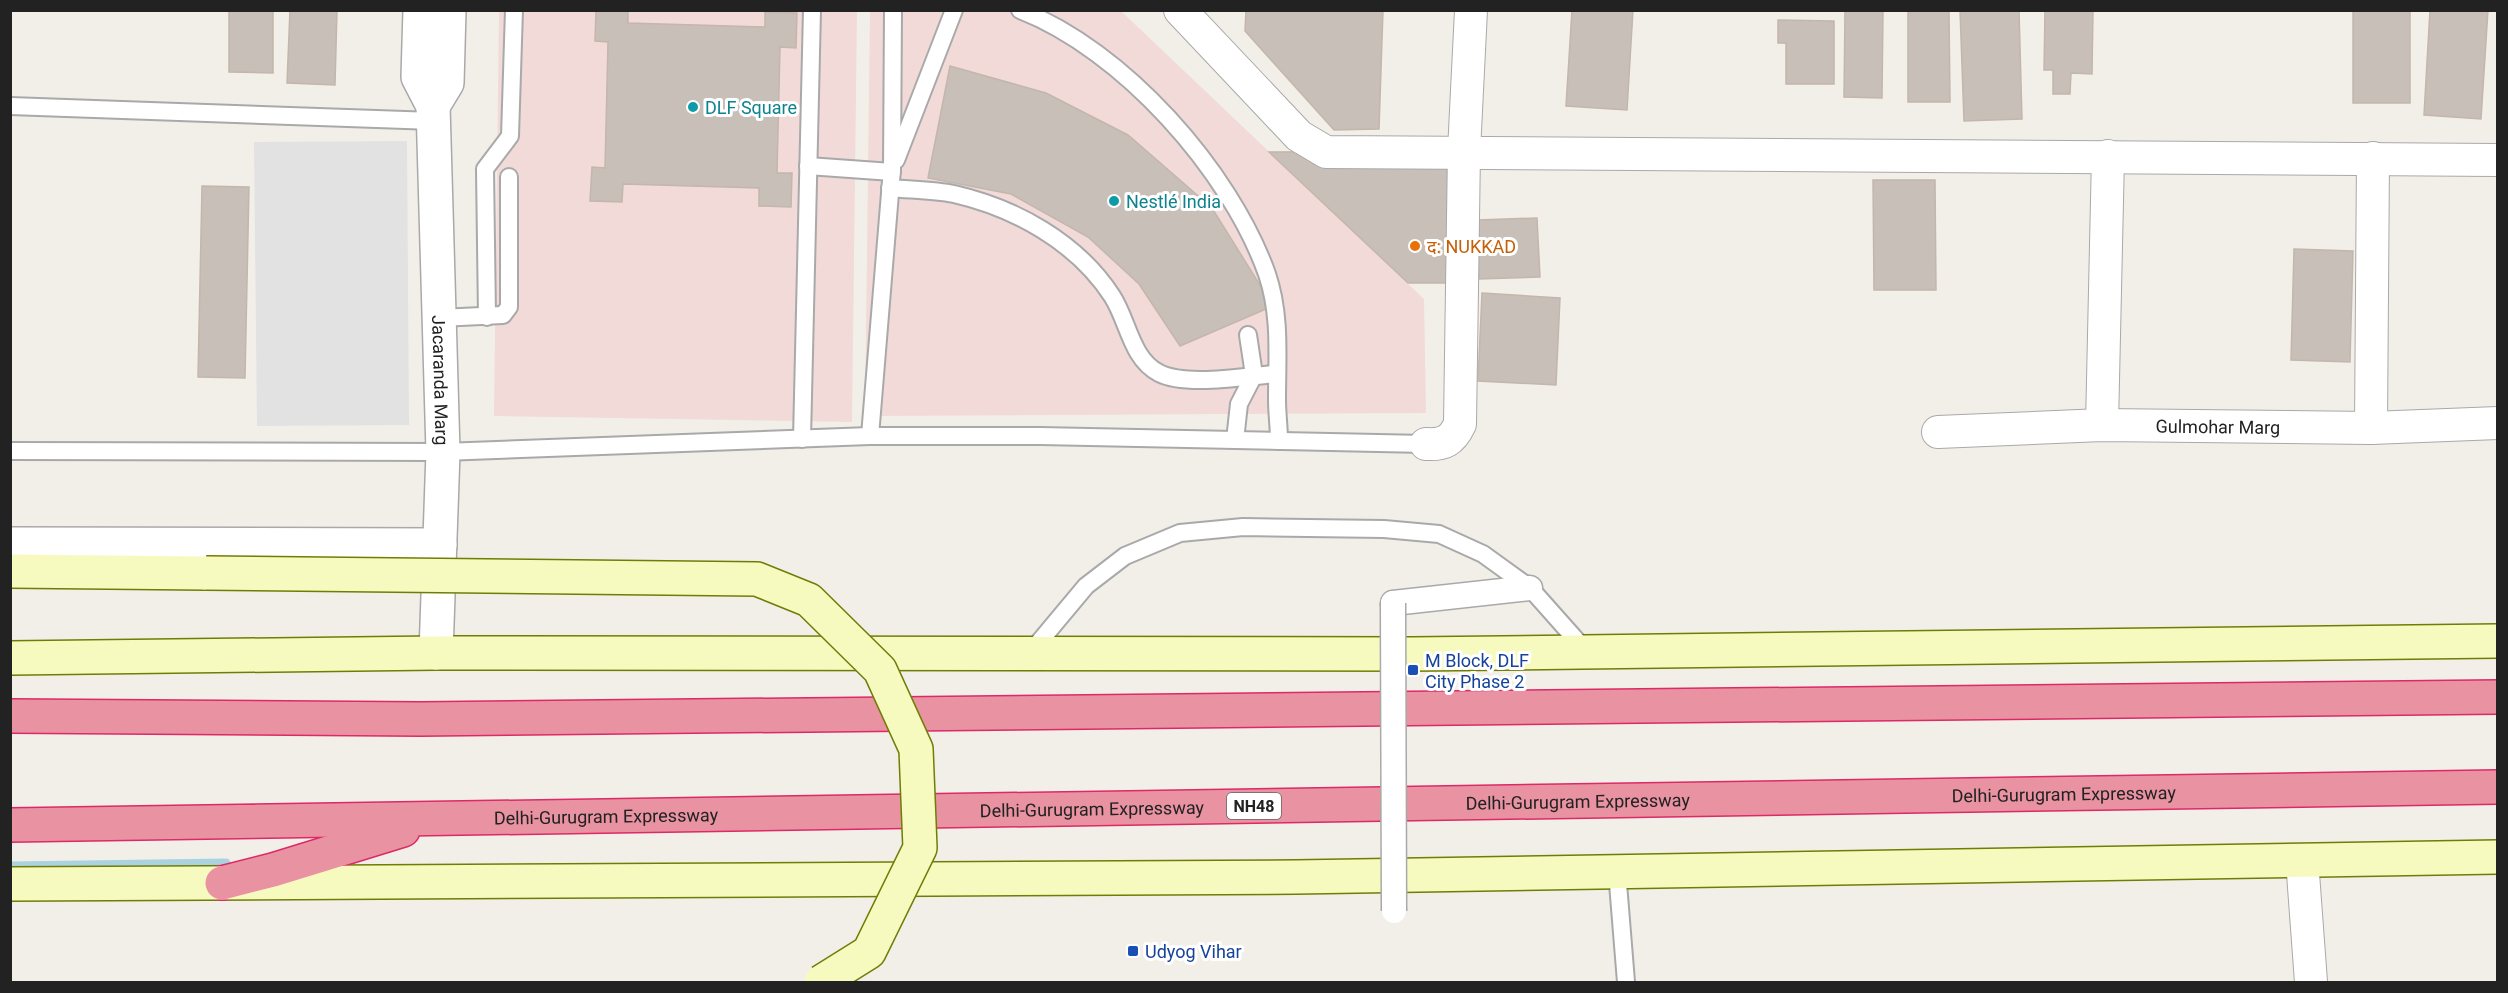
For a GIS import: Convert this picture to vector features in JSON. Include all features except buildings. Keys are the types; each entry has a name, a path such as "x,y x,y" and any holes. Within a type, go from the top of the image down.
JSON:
{"highway":[{"path":"10,716 433,719 2498,697"},
{"name":"Delhi-Gurugram Expressway","path":"10,825 2498,787"},
{"path":"222,882 273,870 436,819"}],"main road":[{"path":"10,571 756,579 809,600 880,670 916,749 920,848 869,952 820,982"},
{"path":"10,658 436,653 1587,652 2498,641"},
{"path":"10,884 1296,877 2498,857"}],"street":[{"name":"Jacaranda Marg","path":"420,10 418,77 433,113 439,318 442,452 436,653"},
{"name":"Jacaranda Marg","path":"433,113 447,83 449,10"},
{"path":"1180,10 1299,136 1326,152 1353,154 1464,151 2498,160"},
{"path":"1425,444 1442,445 1454,436 1460,424 1464,151 1471,10"},
{"path":"2102,425 2108,156"},
{"path":"2371,428 2373,158"},
{"name":"Gulmohar Marg","path":"1938,432 2102,425 2371,428 2498,423"},
{"path":"10,544 440,545"},
{"path":"1394,912 1393,603 1530,588"},
{"path":"2302,860 2311,982"}],"lane":[{"path":"487,317 484,169 510,136 514,10"},
{"path":"802,439 812,10"},
{"path":"870,436 891,176 893,10"},
{"path":"891,176 954,10"},
{"path":"1020,10 1081,43 1118,71 1155,106 1208,169 1233,205 1267,274 1279,329 1277,374 1279,441"},
{"path":"10,106 433,113"},
{"path":"808,166 891,176 999,207 1032,223 1080,257 1113,297 1134,344 1143,359 1158,373 1180,379 1277,374"},
{"path":"439,318 503,315 509,307 509,177"},
{"path":"1235,440 1239,404 1254,375 1248,334"},
{"path":"10,451 442,452 870,436 1425,444"},
{"path":"1029,653 1086,586 1125,556 1180,533 1243,527 1384,529 1439,534 1482,554 1530,588 1587,652"},
{"path":"1617,871 1626,982"}],"shaded area":[{"name":"DLF Square","path":"499,11 857,11 852,422 494,416"},
{"path":"870,11 1121,11 1424,299 1426,413 865,416"},
{"path":"407,141 409,425 257,426 254,142"}],"waterway":[{"path":"10,866 226,863"}],"place":[{"name":"DLF Square","path":"693,107"},
{"name":"Nestlé India","path":"1114,201"},
{"name":"द: NUKKAD","path":"1415,246"},
{"name":"M Block, DLF City Phase 2","path":"1413,670"},
{"name":"Udyog Vihar","path":"1133,951"}]}
